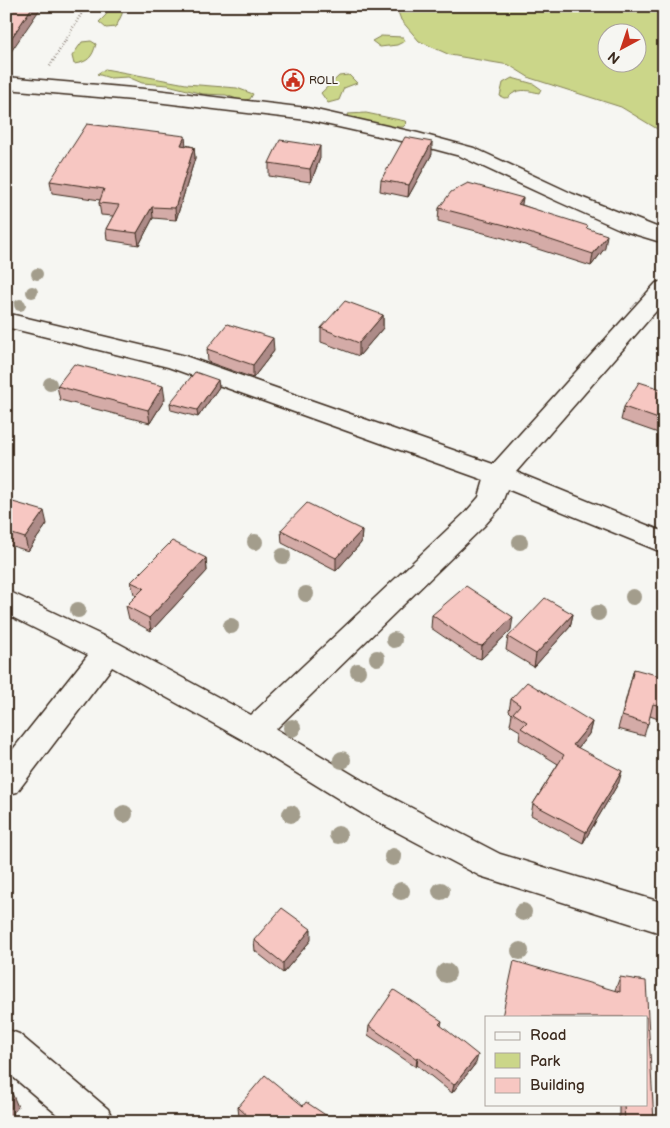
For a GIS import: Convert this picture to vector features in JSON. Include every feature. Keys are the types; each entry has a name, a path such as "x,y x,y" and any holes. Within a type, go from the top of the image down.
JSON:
{"street":[{"path":"6,82 156,96 307,114 418,139 467,152 566,198 632,226 664,237"},
{"path":"254,730 475,519 490,501 498,475 664,288"},
{"path":"6,320 174,361 498,475 664,543"},
{"path":"6,601 108,651 254,730 374,804 492,866 664,919"},
{"path":"6,782 108,651"},
{"path":"6,1047 95,1122"}],"path":[{"path":"38,85 86,6"}],"green space":[{"path":"109,6 123,6 122,14 116,27 106,28 99,22 106,15"},
{"path":"396,6 664,6 664,137 659,130 621,107 530,78 509,65 450,55 419,41 401,20"},
{"path":"381,36 403,37 405,41 397,45 380,47 372,41"},
{"path":"91,41 96,44 91,56 83,62 74,64 72,56 82,42"},
{"path":"105,69 186,84 237,88 253,94 250,99 242,101 226,95 203,94 168,85 142,83 128,77 110,78 97,74"},
{"path":"349,75 357,83 344,88 339,100 328,103 321,93 339,76"},
{"path":"512,78 534,84 541,89 539,93 522,91 515,92 509,98 500,96 503,83"},
{"path":"366,113 407,123 403,127 388,127 349,117 348,114"}],"building":[{"path":"6,6 33,6 6,46"},
{"path":"87,124 185,136 181,145 194,147 175,208 152,207 137,233 106,229 119,205 99,203 104,189 50,181"},
{"path":"405,137 432,142 409,185 381,180"},
{"path":"280,140 320,146 310,169 269,163"},
{"path":"468,183 523,198 518,204 588,226 586,228 607,235 593,254 505,225 439,208 451,192"},
{"path":"345,301 383,315 359,343 321,328"},
{"path":"227,324 273,338 253,365 207,349"},
{"path":"74,364 163,386 148,410 57,386"},
{"path":"195,372 218,380 197,410 170,403"},
{"path":"639,382 664,390 664,421 624,407"},
{"path":"6,500 44,511 25,538 6,532"},
{"path":"307,503 362,530 336,558 281,530"},
{"path":"172,541 206,558 149,618 126,606 144,588 131,582"},
{"path":"466,586 513,617 482,646 474,644 432,615"},
{"path":"545,598 573,614 536,654 508,637"},
{"path":"634,669 664,677 664,697 661,706 653,704 648,724 622,716"},
{"path":"527,682 592,722 573,745 622,771 586,832 533,804 564,755 521,728 527,722 513,713 520,705 511,699"},
{"path":"282,908 311,929 283,963 254,940"},
{"path":"514,961 620,992 620,977 646,981 648,1016 502,1016"},
{"path":"394,990 442,1021 439,1024 478,1055 454,1085 418,1057 417,1059 369,1026"},
{"path":"648,1016 654,1122 625,1122 624,1106 648,1106"},
{"path":"265,1075 303,1106 306,1102 336,1122 254,1122 238,1107"},
{"path":"6,1089 12,1093 6,1100"}],"place":[{"name":"ROLL","path":"293,80"}]}
